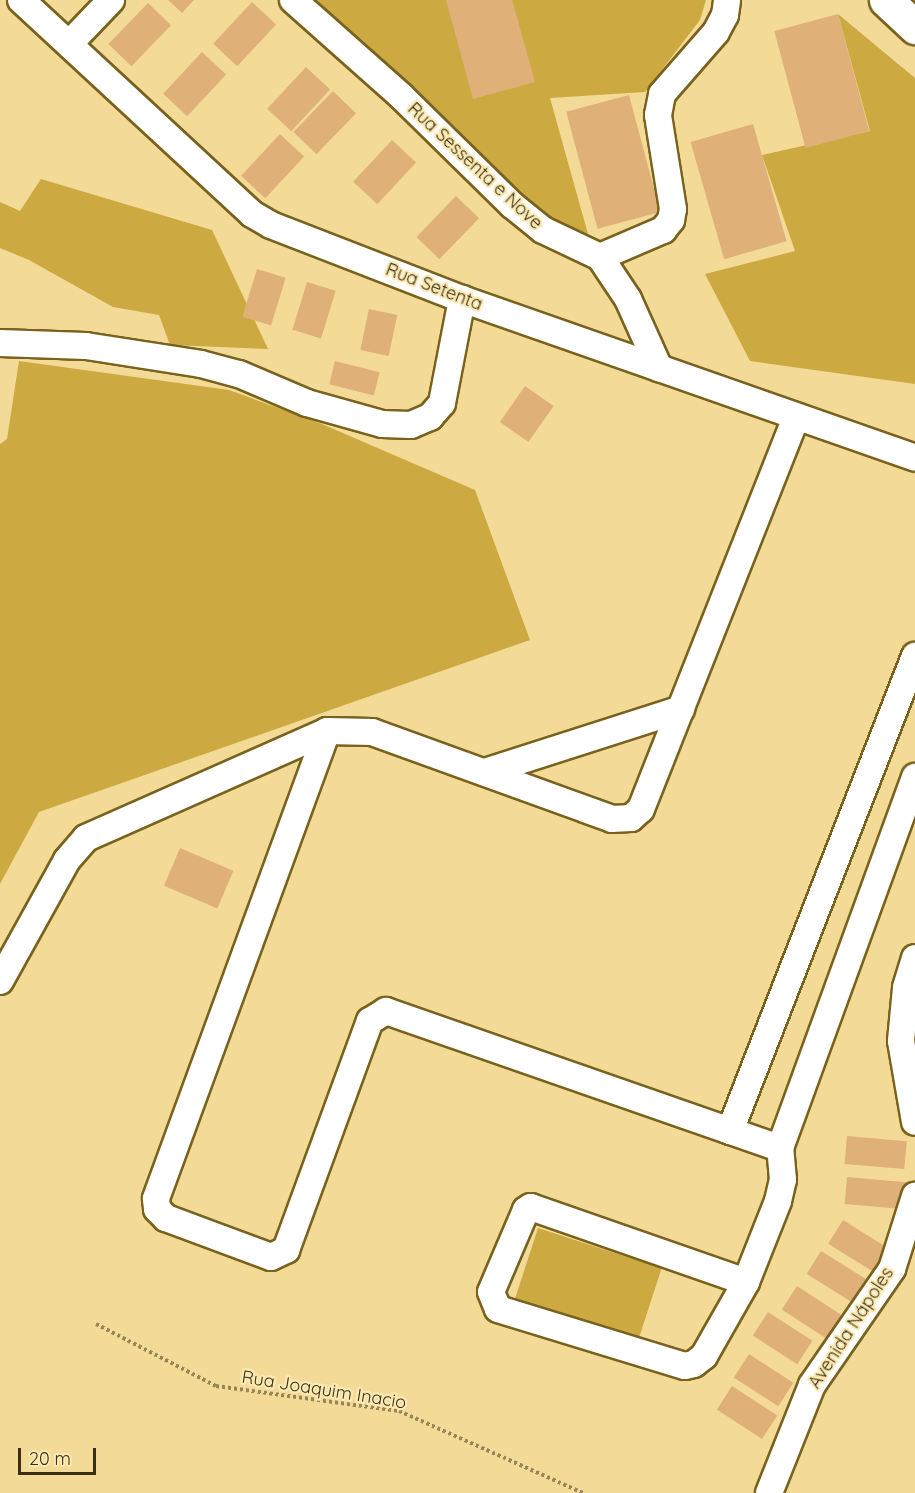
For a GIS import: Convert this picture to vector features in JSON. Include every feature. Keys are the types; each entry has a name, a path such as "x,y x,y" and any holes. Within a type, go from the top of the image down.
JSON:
{"main road":[{"path":"886,0 915,27"}],"street":[{"name":"Rua Setenta","path":"21,0 252,214 462,298 915,458"},
{"path":"69,44 111,0"},
{"name":"Rua Sessenta e Nove","path":"292,0 401,96 520,211 543,230 600,257"},
{"path":"658,368 628,300 600,257 663,230 670,220 673,209 658,115 662,94 717,32 727,0"},
{"path":"0,343 86,346 201,364 238,374 307,403 382,424 411,425 430,417 442,404 462,298"},
{"path":"0,981 67,860 86,838 327,731 372,732 612,819 631,818 641,809 796,417"},
{"path":"730,1131 915,656"},
{"path":"485,772 681,709"},
{"path":"327,731 156,1199 157,1209 166,1218 271,1257 286,1250 370,1021 386,1011 780,1148"},
{"path":"746,1282 531,1207 525,1210 491,1292 498,1309 685,1365 694,1364 704,1356 746,1282 778,1201 783,1180 780,1148 915,777"},
{"path":"915,958 906,988 902,1041 915,1122"},
{"name":"Avenida Nápoles","path":"769,1493 812,1385 891,1269 915,1196"}],"path":[{"name":"Rua Joaquim Inacio","path":"96,1324 216,1386 399,1411 583,1493"}],"shaded area":[{"path":"317,0 706,0 700,20 645,92 550,98 588,234 543,217"},
{"path":"838,14 915,78 915,384 750,361 705,274 795,251 762,155 870,131"},
{"path":"41,179 212,230 268,349 170,345 159,315 113,307 29,260 0,248 0,202 20,211"},
{"path":"19,361 229,390 322,424 475,490 530,640 39,812 0,884 0,444 7,439"},
{"path":"538,1228 662,1268 638,1342 514,1302"}],"building":[{"path":"168,0 194,0 182,13"},
{"path":"446,0 512,0 535,82 473,99"},
{"path":"252,2 276,25 237,66 213,44"},
{"path":"148,3 171,25 131,66 108,44"},
{"path":"838,14 869,131 806,148 774,31"},
{"path":"202,52 226,75 187,116 163,94"},
{"path":"306,67 330,90 291,131 267,109"},
{"path":"333,91 356,113 316,154 293,132"},
{"path":"629,95 660,212 598,229 566,112"},
{"path":"753,124 787,241 724,259 691,142"},
{"path":"280,134 304,157 265,198 241,176"},
{"path":"392,140 416,163 377,204 353,182"},
{"path":"456,196 479,218 439,259 416,237"},
{"path":"257,269 286,278 271,326 242,317"},
{"path":"307,282 336,291 321,339 292,330"},
{"path":"369,309 397,315 389,356 360,350"},
{"path":"335,361 380,372 374,395 329,384"},
{"path":"525,386 554,406 528,442 500,422"},
{"path":"180,848 233,871 217,908 164,886"},
{"path":"847,1136 907,1141 904,1169 845,1164"},
{"path":"847,1177 907,1182 904,1209 845,1204"},
{"path":"843,1220 888,1248 873,1272 828,1244"},
{"path":"821,1251 866,1279 852,1302 807,1274"},
{"path":"797,1286 842,1315 827,1339 782,1309"},
{"path":"768,1312 812,1341 797,1364 753,1335"},
{"path":"749,1354 793,1383 778,1406 734,1377"},
{"path":"732,1386 777,1415 762,1439 717,1409"}]}
